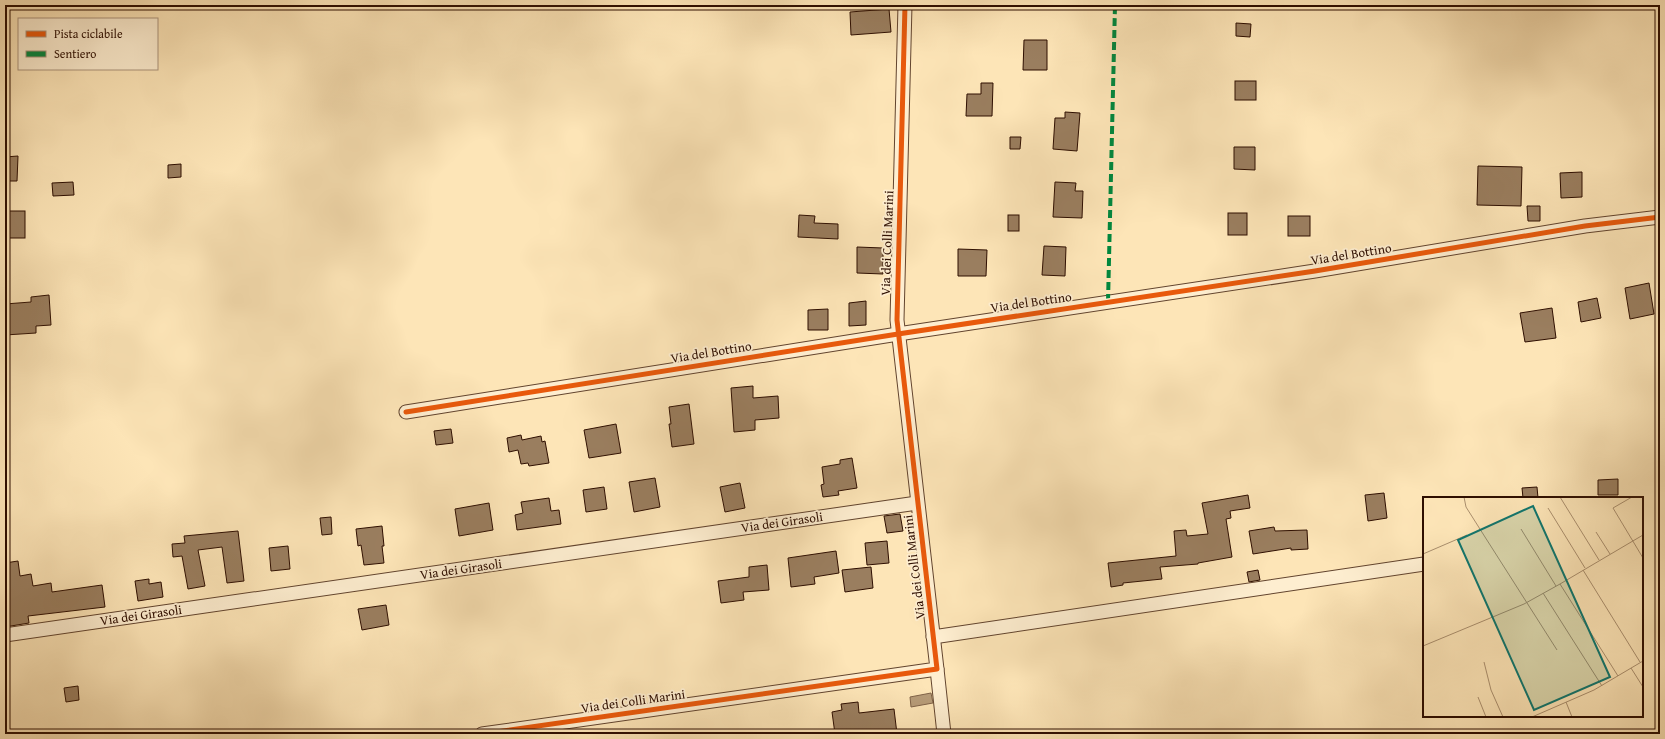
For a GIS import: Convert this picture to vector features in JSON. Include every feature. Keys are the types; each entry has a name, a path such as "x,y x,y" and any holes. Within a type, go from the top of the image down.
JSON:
{"street":[{"name":"Via dei Colli Marini","path":"482,734 937,669 917,503 896,306 905,5"},
{"name":"Via del Bottino","path":"406,412 898,334 1308,272 1585,226 1660,218"},
{"name":"Via dei Girasoli","path":"5,635 917,503"},
{"path":"933,637 1423,564"},
{"path":"937,669 944,734"}],"shaded area":[{"path":"931,693 933,703 911,707 910,697"}],"building":[{"path":"889,9 891,32 851,35 850,12"},
{"path":"1236,23 1251,24 1250,37 1236,36"},
{"path":"1024,40 1047,40 1047,70 1023,70"},
{"path":"1235,81 1256,81 1256,100 1235,100"},
{"path":"981,83 993,83 992,116 966,116 967,94 981,94"},
{"path":"1065,112 1080,113 1077,151 1053,149 1055,118 1065,118"},
{"path":"1010,137 1021,137 1020,149 1010,149"},
{"path":"1234,147 1255,147 1255,170 1234,169"},
{"path":"18,156 17,181 5,181 5,157"},
{"path":"181,164 181,177 168,178 168,165"},
{"path":"1478,166 1522,167 1521,206 1477,205"},
{"path":"1582,172 1582,197 1561,198 1560,173"},
{"path":"73,182 74,195 53,196 52,183"},
{"path":"1055,182 1076,183 1075,191 1083,191 1082,218 1053,217"},
{"path":"1527,206 1540,206 1540,221 1528,221"},
{"path":"5,211 25,211 25,238 5,238"},
{"path":"1228,213 1247,213 1247,235 1228,235"},
{"path":"799,215 815,216 814,223 838,224 838,239 798,237"},
{"path":"1008,215 1019,215 1019,231 1008,231"},
{"path":"1288,216 1310,216 1310,236 1288,236"},
{"path":"1044,246 1066,247 1065,276 1042,275"},
{"path":"857,247 883,248 883,274 857,273"},
{"path":"958,249 987,250 986,276 958,276"},
{"path":"1649,283 1654,314 1630,319 1625,288"},
{"path":"49,295 51,325 36,326 36,333 5,335 5,304 31,302 31,297"},
{"path":"1597,298 1601,318 1581,322 1578,302"},
{"path":"866,301 866,325 849,326 849,303"},
{"path":"1552,308 1556,338 1525,342 1520,313"},
{"path":"828,309 828,330 808,330 808,310"},
{"path":"753,386 753,398 778,396 779,418 755,420 755,430 734,432 731,388"},
{"path":"689,404 694,444 672,447 669,424 671,424 669,407"},
{"path":"616,424 621,453 589,458 584,430"},
{"path":"451,429 453,443 436,445 434,431"},
{"path":"521,435 522,440 541,436 542,442 545,441 549,463 529,466 528,463 521,464 518,450 509,452 507,438"},
{"path":"852,458 857,488 838,491 839,495 823,497 821,485 824,484 822,467 840,464 840,460"},
{"path":"655,478 660,507 634,512 629,482"},
{"path":"1618,479 1618,495 1598,495 1598,480"},
{"path":"740,483 745,508 725,512 720,487"},
{"path":"604,487 607,509 586,512 583,490"},
{"path":"1537,487 1538,497 1523,497 1522,488"},
{"path":"1384,493 1387,518 1368,521 1365,495"},
{"path":"1248,495 1250,508 1230,511 1231,518 1226,519 1232,557 1198,564 1160,567 1162,579 1123,583 1123,585 1111,587 1108,563 1176,556 1174,531 1186,530 1187,536 1208,534 1202,503"},
{"path":"549,498 551,511 559,510 561,524 517,530 515,515 523,513 521,502"},
{"path":"489,503 493,530 459,536 455,509"},
{"path":"900,514 903,531 887,533 884,516"},
{"path":"331,517 332,534 322,535 320,518"},
{"path":"382,526 384,563 364,565 361,545 358,546 356,529"},
{"path":"1274,527 1275,531 1307,530 1308,549 1291,550 1291,548 1253,554 1249,531"},
{"path":"238,531 244,581 227,583 222,547 198,550 205,586 188,589 182,556 173,557 172,544 185,543 184,536"},
{"path":"887,541 889,563 867,565 865,543"},
{"path":"288,546 290,569 271,571 269,548"},
{"path":"836,551 839,573 814,577 815,584 791,587 788,558"},
{"path":"18,561 20,576 31,574 33,586 51,583 52,592 102,585 105,607 28,616 29,623 5,627 5,563"},
{"path":"767,565 769,590 743,592 744,600 721,603 718,581 749,577 749,567"},
{"path":"871,567 873,588 845,592 842,570"},
{"path":"1258,570 1260,580 1249,582 1247,572"},
{"path":"149,579 149,584 161,582 163,597 138,601 135,581"},
{"path":"386,605 389,625 362,630 358,609"},
{"path":"78,686 79,700 66,702 64,688"},
{"path":"858,702 859,713 894,709 897,734 835,734 832,712 842,710 841,704"}],"marked path":[{"path":"1108,302 1115,5"}],"cycle path":[{"path":"482,734 937,669 897,320 905,5"},
{"path":"406,412 898,334 1315,271 1585,226 1660,217"}]}
